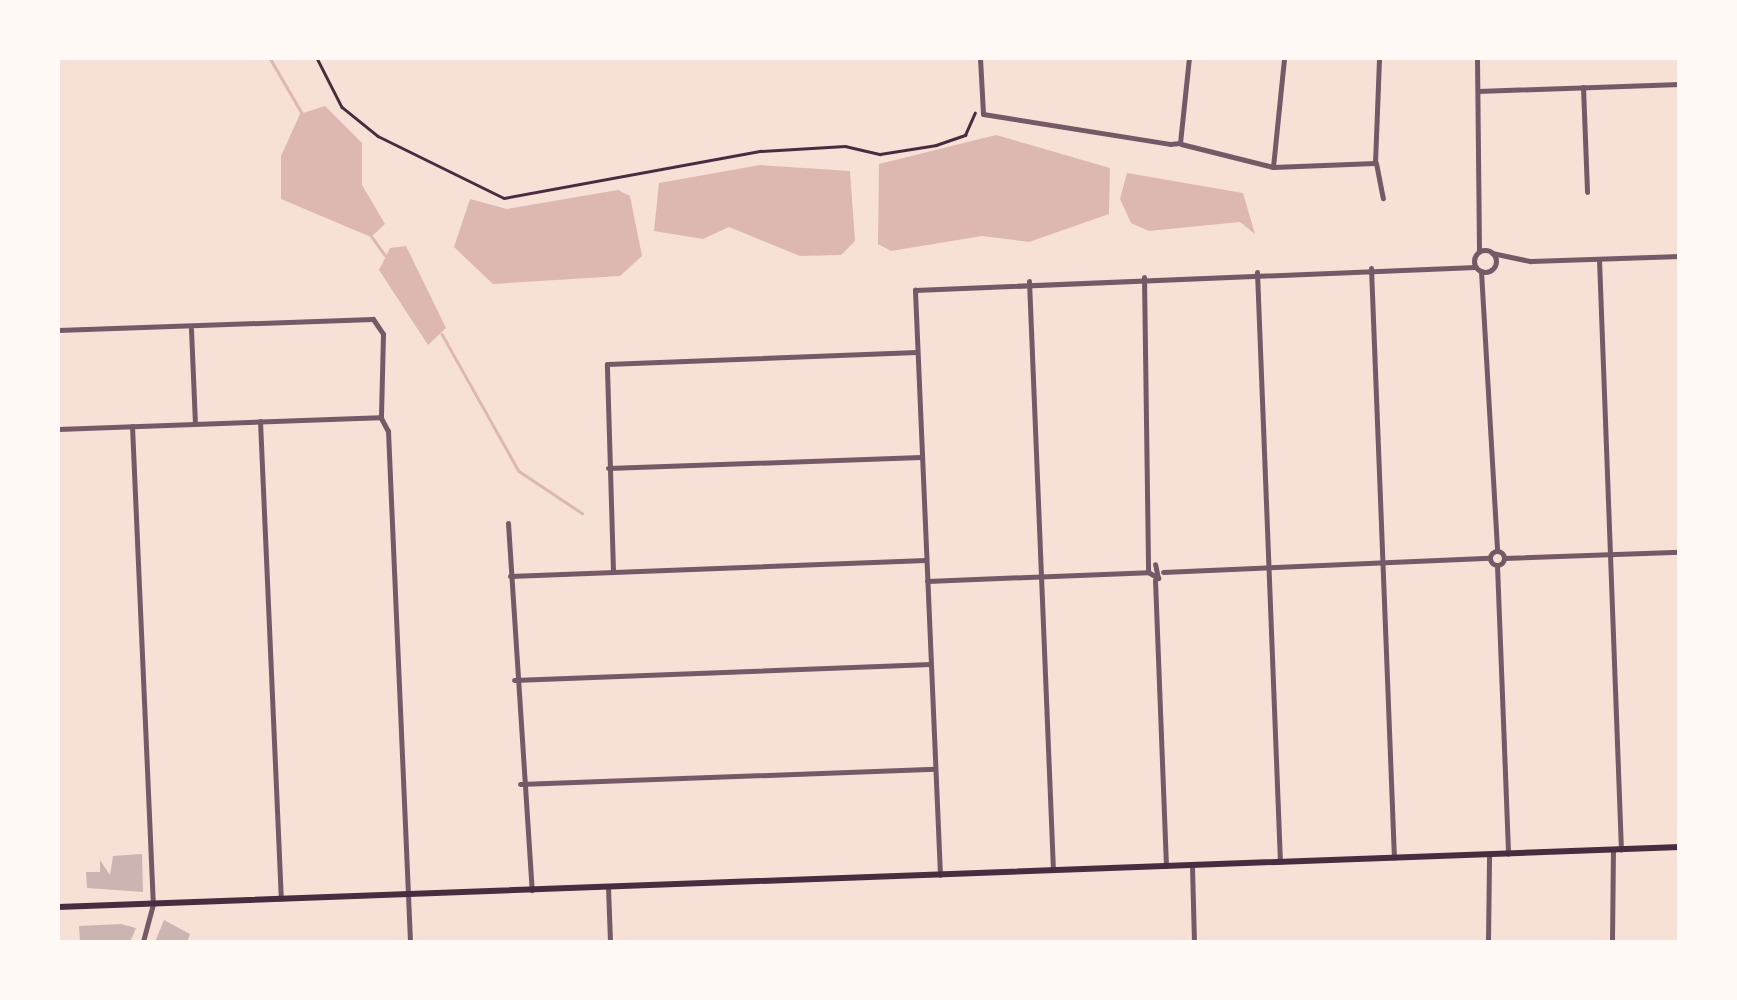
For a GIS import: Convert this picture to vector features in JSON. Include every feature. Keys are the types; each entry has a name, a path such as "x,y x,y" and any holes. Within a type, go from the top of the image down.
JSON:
{"main road":[{"path":"58,907 1680,847"}],"street":[{"path":"980,58 976,106 983,114 1180,143 1273,167 1376,162"},
{"path":"1180,143 1189,58"},
{"path":"1273,167 1284,58"},
{"path":"1379,58 1376,162 1384,198"},
{"path":"1476,58 1483,232 1479,252 1486,289 1496,551 1490,558"},
{"path":"1478,91 1680,84"},
{"path":"1583,87 1586,192"},
{"path":"1483,232 1494,264"},
{"path":"1479,252 1512,258 1680,256"},
{"path":"940,875 916,290 1030,281 1480,266 1512,258"},
{"path":"1599,259 1617,850 1612,942"},
{"path":"1372,268 1394,858"},
{"path":"1257,272 1280,862"},
{"path":"1144,277 1155,564 1163,572"},
{"path":"1030,281 1053,870"},
{"path":"58,330 191,329 374,319 384,334 380,418 388,431 410,942"},
{"path":"191,329 195,424"},
{"path":"613,571 605,367 917,352"},
{"path":"58,429 380,418"},
{"path":"260,421 280,899"},
{"path":"132,426 153,904 142,942"},
{"path":"608,468 922,457"},
{"path":"508,523 520,784 532,890"},
{"path":"1496,551 1504,558 1680,552"},
{"path":"1156,578 1163,572 1382,562 1490,558 1498,565"},
{"path":"1504,558 1498,565 1508,854"},
{"path":"510,576 926,560"},
{"path":"1148,572 1155,564"},
{"path":"928,581 1148,572 1156,578"},
{"path":"1156,578 1166,866"},
{"path":"514,680 931,664"},
{"path":"520,784 935,769"},
{"path":"1488,942 1489,854"},
{"path":"1192,866 1194,942"},
{"path":"608,887 610,942"}],"path":[{"path":"317,58 342,106 378,136 504,198 761,150 845,146 880,154 936,145 965,136 974,114"}],"shaded area":[{"path":"325,106 362,143 362,185 385,224 371,237 281,199 281,156 300,114"},
{"path":"996,135 1110,168 1109,214 1029,242 982,236 891,251 878,244 879,164"},
{"path":"760,165 850,171 855,241 841,255 800,256 729,227 703,239 654,231 659,183"},
{"path":"1127,173 1243,193 1255,234 1240,222 1149,231 1131,223 1120,199"},
{"path":"618,190 630,196 642,256 620,276 493,284 454,247 470,199 507,209"},
{"path":"406,246 446,328 428,345 379,270 390,248"}],"building":[{"path":"142,854 143,892 87,888 86,872 100,872 100,860 110,875 113,856"},
{"path":"164,920 190,934 187,942 155,942"},
{"path":"121,924 136,928 130,942 80,942 79,926"}],"waterway":[{"path":"270,58 302,113"},
{"path":"372,237 385,255"},
{"path":"442,334 519,471 582,513"}]}
